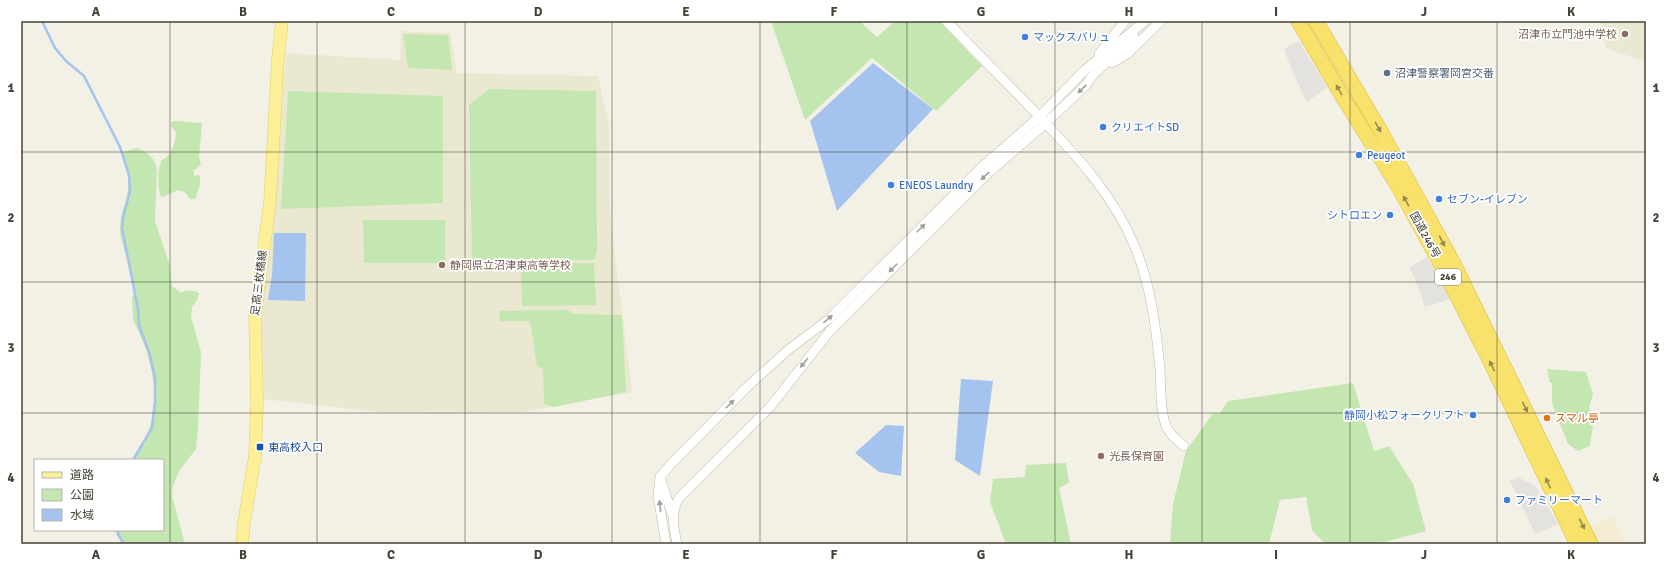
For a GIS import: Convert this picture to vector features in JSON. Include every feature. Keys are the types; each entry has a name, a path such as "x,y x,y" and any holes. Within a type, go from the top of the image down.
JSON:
{"highway":[{"name":"国道246号","path":"1298,21 1396,183 1440,261 1489,359 1577,544"},
{"name":"国道246号","path":"1316,21 1453,262 1592,544"},
{"name":"246","path":"1320,21 1340,63"}],"main road":[{"name":"足高三枚橋線","path":"242,544 255,456 257,403 254,315 270,202 278,58 282,21"}],"street":[{"path":"946,21 1074,153 1101,185 1119,213 1135,247 1148,284 1152,303 1161,378 1163,414 1168,429 1184,446"},
{"path":"666,544 658,496 660,477 672,463 747,387 788,350 829,319 982,167 1086,85 1089,72 1125,21"},
{"path":"1089,72 1126,45 1146,21"},
{"path":"1089,72 1128,54 1161,21"},
{"path":"673,515 674,504 678,498 770,407 830,331 1042,120"},
{"path":"660,477 673,515 677,544"}],"shaded area":[{"name":"沼津市立門池中学校","path":"1601,21 1646,21 1646,62 1606,48"},
{"name":"静岡県立沼津東高等学校","path":"401,31 450,33 457,73 598,76 609,125 610,215 632,392 523,412 445,414 388,413 262,399 262,315 274,207 286,53 400,60"},
{"path":"1299,41 1327,87 1307,102 1293,73 1284,49"},
{"path":"1427,257 1450,299 1425,307 1414,276 1409,268"},
{"path":"1518,477 1536,487 1558,524 1535,534 1510,481"},
{"path":"1612,516 1627,544 1599,544 1590,526"}],"green space":[{"path":"771,21 859,21 877,37 895,21 939,21 982,66 936,111 872,58 805,120"},
{"path":"403,34 448,35 452,70 408,68"},
{"path":"489,89 596,91 597,251 594,260 472,260 469,105"},
{"path":"288,91 443,96 443,203 281,209"},
{"path":"172,122 202,123 199,157 201,164 194,171 194,176 200,175 200,185 195,199 190,199 185,192 178,190 163,197 160,195 158,174 161,161 168,156 174,144 176,132 171,126"},
{"path":"137,148 150,155 154,161 157,168 155,221 170,266 172,286 181,293 190,290 199,293 197,300 192,307 191,317 201,352 196,449 179,471 173,486 172,496 185,544 122,544 115,532 164,531 164,459 134,459 144,444 151,423 155,395 152,372 146,349 133,319 132,298 135,289 120,234 121,216 129,183 123,152"},
{"path":"363,220 445,220 445,263 364,263"},
{"path":"521,263 594,263 596,305 522,306"},
{"path":"568,310 573,314 622,315 626,392 554,407 544,404 543,369 537,366 530,321 500,321 499,311"},
{"path":"1547,369 1586,372 1593,394 1589,407 1593,425 1590,446 1578,451 1568,444 1552,403 1552,383 1550,383"},
{"path":"1353,383 1374,451 1389,446 1413,484 1426,531 1377,544 1325,544 1312,530 1306,497 1280,500 1269,544 1170,544 1173,504 1186,451 1213,413 1219,414 1228,401"},
{"path":"1066,463 1069,483 1059,488 1071,544 1006,544 990,502 993,479 1025,477 1026,465"}],"water":[{"path":"873,63 933,109 837,211 810,121"},
{"path":"274,233 306,233 305,301 268,300 272,275"},
{"path":"961,379 993,381 980,476 955,460"},
{"path":"886,425 904,426 901,476 879,472 855,453"}],"waterway":[{"path":"42,21 55,48 66,61 84,76 120,147 129,175 130,191 122,228 138,309 139,325 150,355 155,378 155,403 152,428 134,459"},
{"path":"118,531 118,534 124,544"}],"place":[{"name":"沼津市立門池中学校","path":"1625,34"},
{"name":"マックスバリュ","path":"1025,37"},
{"name":"沼津警察署岡宮交番","path":"1387,73"},
{"name":"クリエイトSD","path":"1103,127"},
{"name":"Peugeot","path":"1359,155"},
{"name":"ENEOS Laundry","path":"891,185"},
{"name":"セブン-イレブン","path":"1439,199"},
{"name":"シトロエン","path":"1390,215"},
{"name":"静岡県立沼津東高等学校","path":"442,265"},
{"name":"静岡小松フォークリフト","path":"1473,415"},
{"name":"スマル亭","path":"1547,418"},
{"name":"東高校入口","path":"260,447"},
{"name":"光長保育園","path":"1101,456"},
{"name":"ファミリーマート","path":"1507,500"}]}
